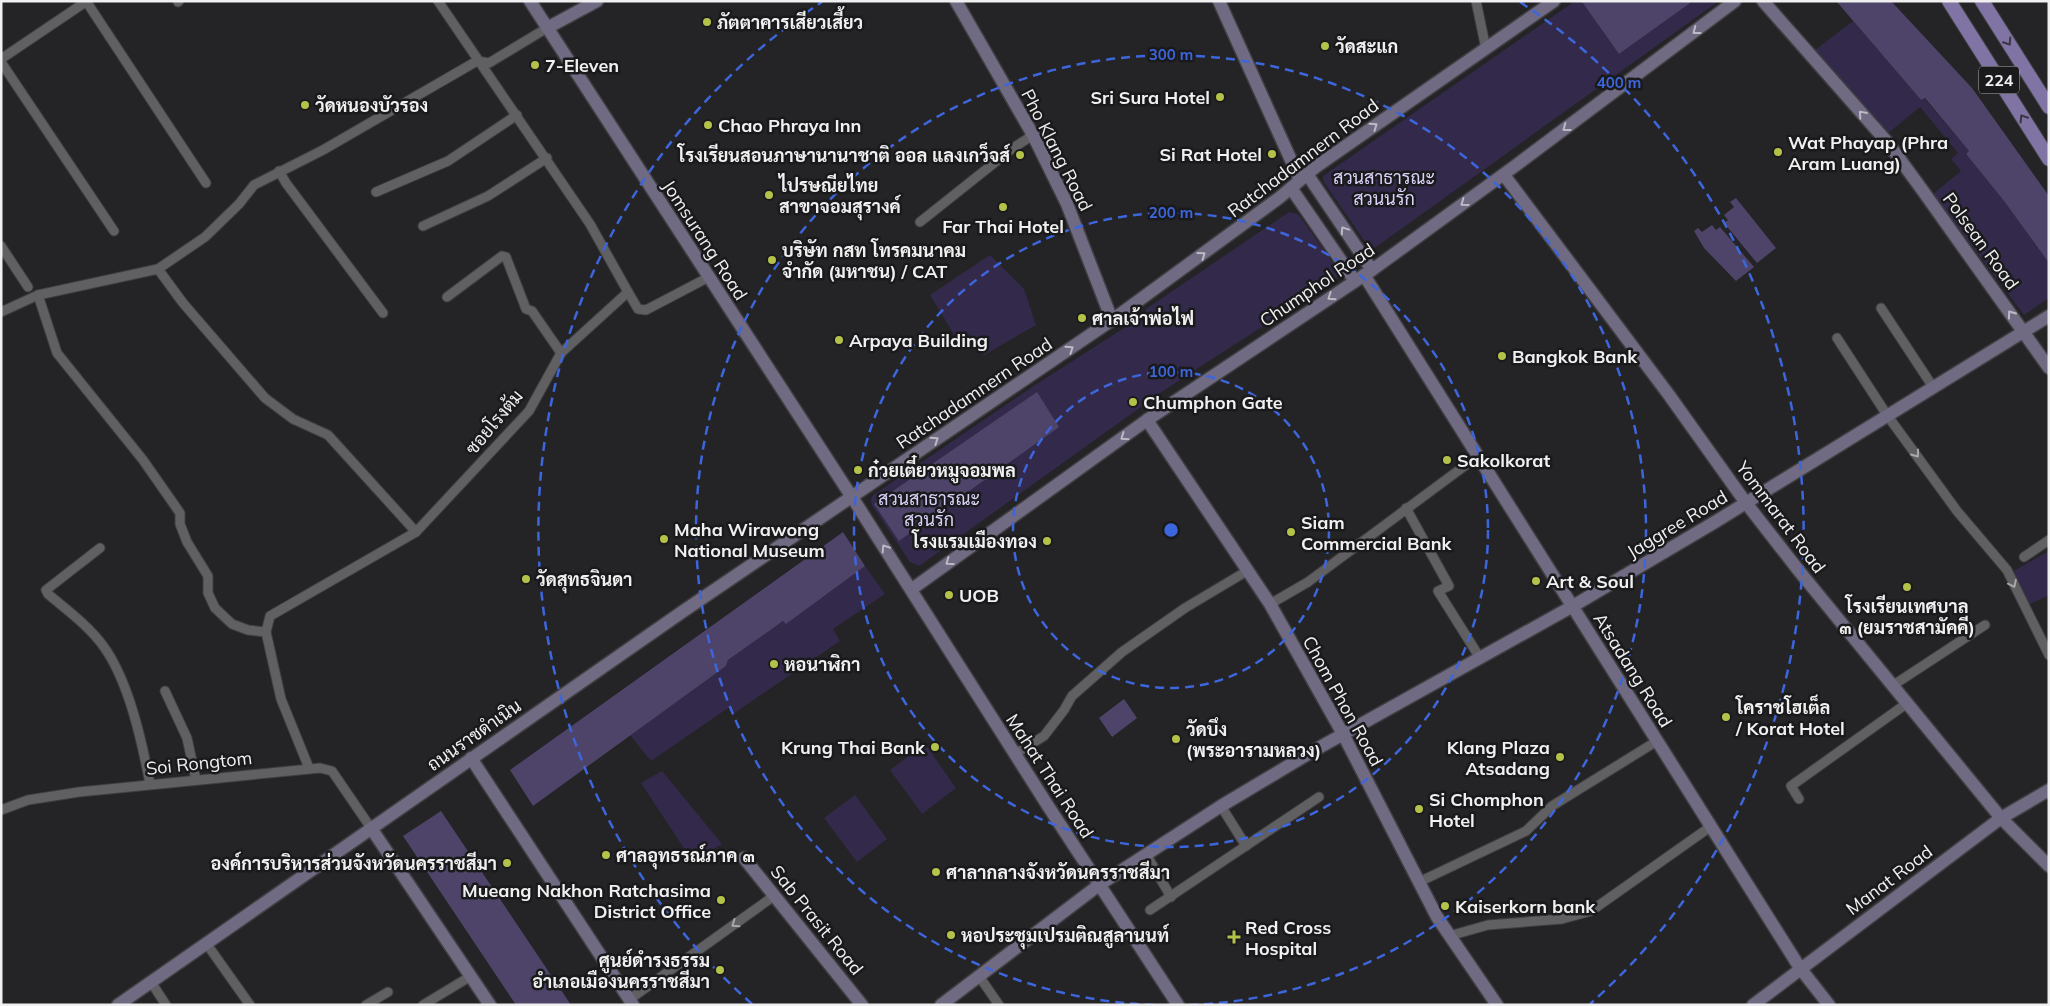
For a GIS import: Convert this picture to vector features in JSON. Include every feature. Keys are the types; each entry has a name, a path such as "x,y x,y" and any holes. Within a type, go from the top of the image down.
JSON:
{"main road":[{"name":"224","path":"1949,1 2049,159"},
{"name":"224","path":"1982,1 2049,106"}],"street":[{"path":"114,231 1,60 87,1 206,183"},
{"path":"438,1 547,158 590,224 638,309 646,310 708,277"},
{"name":"Jomsurang Road","path":"530,1 912,589"},
{"path":"1,312 38,294 158,269 205,237 239,204 254,185 323,150 478,61 489,63 597,1"},
{"name":"Pho Klang Road","path":"956,1 1034,135 1067,204 1112,320"},
{"path":"1219,1 1299,181 1363,275"},
{"path":"1476,1 1486,49"},
{"name":"Ratchadamnern Road","path":"851,497 1112,320 1299,181 1554,1"},
{"name":"Chumphol Road","path":"912,589 1147,420 1363,275 1504,175 1735,1"},
{"name":"Polsean Road","path":"1763,1 1888,143 2049,368"},
{"path":"376,192 448,161 516,115"},
{"path":"920,222 1012,148 1034,135"},
{"path":"423,226 488,196 547,158"},
{"path":"279,171 383,313"},
{"name":"Yommarat Road","path":"1504,175 1669,395 1746,503 1799,571 2001,818 2049,866"},
{"path":"1299,181 1363,275"},
{"path":"1,246 28,287"},
{"path":"447,297 502,256 506,257 526,309 532,311 561,353"},
{"path":"158,269 183,303 265,398 293,419 328,435 416,532"},
{"name":"Atsadang Road","path":"1363,275 1800,968 1828,1005"},
{"name":"ซอยโรงต้ม","path":"266,632 270,616 416,532 529,411 561,353 628,292"},
{"path":"38,294 57,353 143,460 180,514 180,524 187,542 208,576 208,593 215,608 232,624 248,630 266,632 281,699 309,768"},
{"path":"1881,308 1933,387"},
{"name":"Jaggree Road","path":"941,1005 1099,885 1221,806 1343,734 1573,606 1746,503 1887,414 2049,316"},
{"path":"1837,338 1887,414 1957,511 2007,570 2049,655"},
{"name":"Chom Phon Road","path":"1147,420 1270,604 1343,734 1449,936 1497,1005"},
{"path":"1270,604 1308,582 1478,456"},
{"name":"ถนนราชดำเนิน","path":"118,1005 471,758 851,497"},
{"path":"1406,508 1449,586 1438,592 1480,658"},
{"path":"2024,557 2049,540"},
{"path":"100,548 46,590 48,594 91,631 104,648 122,683 134,717 143,746 150,784"},
{"path":"1015,754 1044,736 1072,696 1122,652 1185,608 1247,571"},
{"name":"Mahat Thai Road","path":"912,589 1015,754 1178,1005"},
{"path":"1892,686 1985,625"},
{"path":"165,691 187,738 196,780"},
{"path":"1799,799 1790,786 1906,704"},
{"path":"1419,882 1526,831 1552,806 1657,741"},
{"path":"471,758 631,1002 774,896"},
{"name":"Soi Rongtom","path":"1,810 28,800 150,784 320,768 332,771 372,828"},
{"name":"Manat Road","path":"1753,1005 2001,818 2049,790"},
{"path":"1150,910 1319,797"},
{"path":"1221,806 1246,846"},
{"path":"1449,936 1488,925 1562,919 1591,910 1710,826"},
{"path":"372,828 490,1005"},
{"path":"1146,854 1171,896"},
{"name":"Sab Prasit Road","path":"744,858 862,1005"},
{"path":"206,943 250,1005"},
{"path":"424,1005 471,976"},
{"path":"979,976 999,1005"},
{"path":"151,982 166,1005"},
{"path":"366,1005 388,992"}],"green space":[{"name":"สวนสาธารณะ สวนนรัก","path":"1575,1 1581,1 1619,54 1693,1 1719,1 1376,247 1368,246 1323,181 1323,176"},
{"path":"1853,21 1921,100 1924,98 1969,151 1966,154 2004,201 2049,263 2049,298 2024,315 1933,194 1961,171 1951,159 1958,153 1920,107 1887,134 1814,51"},
{"name":"สวนสาธารณะ สวนรัก","path":"1289,212 1298,214 1338,270 1337,278 1166,389 919,566 910,562 872,505 872,496 1035,385 1146,314 1146,309"},
{"path":"990,255 1024,289 1036,325 984,355 975,341 965,339 959,343 930,295"},
{"path":"2049,551 2049,595 2028,605 2012,572"},
{"path":"865,566 885,594 833,629 840,641 733,714 728,708 651,761 630,735 726,666 728,660 783,621 787,623"},
{"path":"925,744 956,788 922,814 890,770"},
{"path":"662,771 722,844 693,862 641,783"},
{"path":"855,795 887,839 857,862 824,818"}],"shaded area":[{"path":"1583,1 1693,1 1619,54"},
{"path":"1838,1 1891,1 1972,88 2049,196 2049,263 2004,201 1966,154 1969,151 1925,98 1921,100"},
{"path":"1736,198 1776,248 1757,263 1724,223 1728,220 1724,215 1734,207 1730,202"},
{"path":"1712,225 1716,230 1720,227 1754,267 1736,281 1704,248 1694,231 1698,228 1702,232"},
{"path":"1037,392 1059,427 899,541 874,504"},
{"path":"843,532 865,566 786,624 783,621 728,660 726,666 533,806 510,770"},
{"path":"1124,699 1137,718 1112,737 1099,718"},
{"path":"441,811 571,1005 516,1005 403,836"}],"place":[{"name":"ภัตตาคารเสียวเสี้ยว","path":"707,22"},
{"name":"วัดสะแก","path":"1325,46"},
{"name":"7-Eleven","path":"535,65"},
{"name":"Sri Sura Hotel","path":"1220,97"},
{"name":"วัดหนองบัวรอง","path":"305,105"},
{"name":"Chao Phraya Inn","path":"708,125"},
{"name":"Wat Phayap (Phra Aram Luang)","path":"1778,152"},
{"name":"Si Rat Hotel","path":"1272,154"},
{"name":"โรงเรียนสอนภาษานานาชาติ ออล แลงเกว็จส์","path":"1020,155"},
{"name":"ไปรษณียไทย สาขาจอมสุรางค์","path":"769,195"},
{"name":"Far Thai Hotel","path":"1003,207"},
{"name":"บริษัท กสท โทรคมนาคม จำกัด (มหาชน) / CAT","path":"772,260"},
{"name":"ศาลเจ้าพ่อไฟ","path":"1082,318"},
{"name":"Arpaya Building","path":"839,340"},
{"name":"Bangkok Bank","path":"1502,356"},
{"name":"Chumphon Gate","path":"1133,402"},
{"name":"Sakolkorat","path":"1447,460"},
{"name":"ก๋วยเตี๋ยวหมูจอมพล","path":"858,470"},
{"name":"Siam Commercial Bank","path":"1291,532"},
{"name":"Maha Wirawong National Museum","path":"664,539"},
{"name":"โรงแรมเมืองทอง","path":"1047,541"},
{"name":"วัดสุทธจินดา","path":"526,579"},
{"name":"Art & Soul","path":"1536,581"},
{"name":"โรงเรียนเทศบาล ๓ (ยมราชสามัคคี)","path":"1907,587"},
{"name":"UOB","path":"949,595"},
{"name":"หอนาฬิกา","path":"774,664"},
{"name":"โคราชโฮเต็ล / Korat Hotel","path":"1726,717"},
{"name":"วัดบึง (พระอารามหลวง)","path":"1176,739"},
{"name":"Krung Thai Bank","path":"935,747"},
{"name":"Klang Plaza Atsadang","path":"1560,757"},
{"name":"Si Chomphon Hotel","path":"1419,809"},
{"name":"ศาลอุทธรณ์ภาค ๓","path":"606,855"},
{"name":"องค์การบริหารส่วนจังหวัดนครราชสีมา","path":"507,863"},
{"name":"ศาลากลางจังหวัดนครราชสีมา","path":"936,872"},
{"name":"Mueang Nakhon Ratchasima District Office","path":"721,900"},
{"name":"Kaiserkorn bank","path":"1445,906"},
{"name":"หอประชุมเปรมติณสูลานนท์","path":"951,935"},
{"name":"Red Cross Hospital","path":"1234,937"},
{"name":"ศูนย์ดำรงธรรม อำเภอเมืองนครราชสีมา","path":"720,970"}]}
